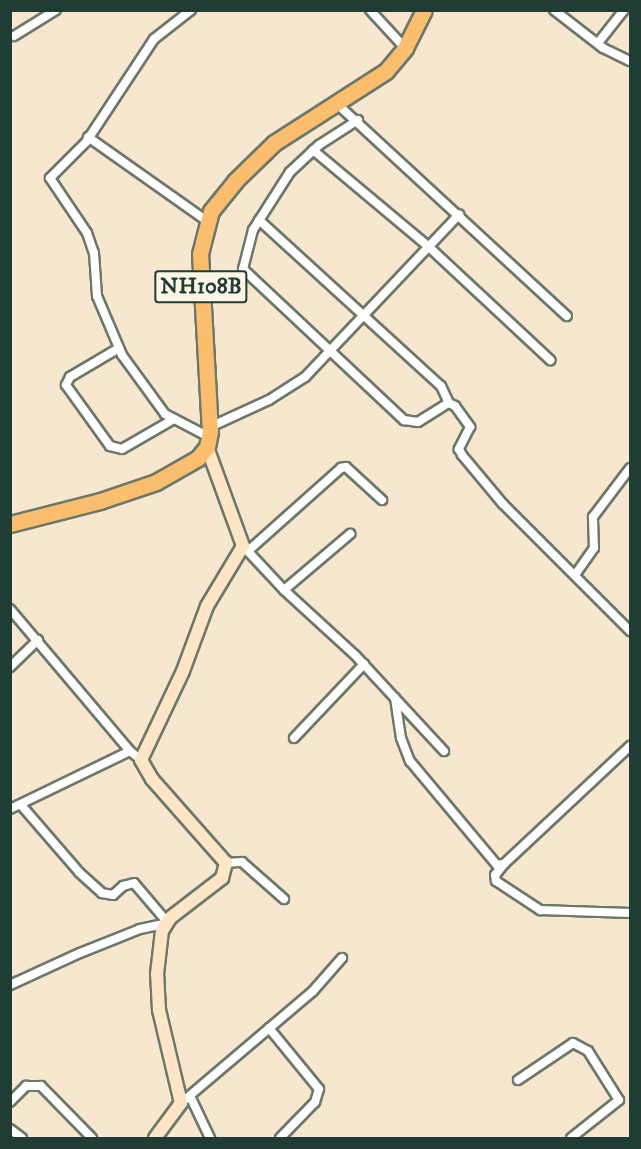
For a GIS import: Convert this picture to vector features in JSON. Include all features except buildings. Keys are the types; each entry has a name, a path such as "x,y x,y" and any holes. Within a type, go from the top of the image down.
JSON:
{"highway":[{"name":"NH108B","path":"208,437 200,254 207,221 221,197 254,161 386,71 405,48 424,10"},
{"path":"10,524 100,501 173,476 198,458 208,437"}],"street":[{"path":"15,36 56,10"},
{"path":"190,10 154,39 88,137 50,178 87,233 94,253 97,296 119,348 154,402 174,419 208,437 246,548 284,590 364,664 444,751"},
{"path":"370,10 405,48"},
{"path":"554,10 598,44 630,61"},
{"path":"598,44 624,10"},
{"path":"336,104 358,120 567,316"},
{"path":"358,120 313,150 290,172 259,220 245,249 243,269 404,420 418,422 448,403"},
{"path":"88,137 207,221"},
{"path":"313,150 429,248 550,360"},
{"path":"208,437 290,388 330,353 459,215"},
{"path":"259,220 366,315 441,386 448,403 470,427 459,449 462,455 503,504 630,631"},
{"path":"119,348 70,377 66,385 110,446 122,449 174,419"},
{"path":"141,760 183,671 207,606 246,548 341,468 346,467 382,500"},
{"path":"575,575 594,548 593,517 630,468"},
{"path":"284,590 350,534"},
{"path":"10,609 39,640 130,751 141,760 144,769 226,863"},
{"path":"10,668 39,640"},
{"path":"294,738 364,664"},
{"path":"395,698 401,738 410,761 485,855 497,865 504,864"},
{"path":"630,746 495,875 496,881 540,910 630,913"},
{"path":"10,809 130,751"},
{"path":"21,805 79,872 102,893 113,895 123,886 134,884 168,923"},
{"path":"226,863 243,862 284,899"},
{"path":"10,986 120,937 168,923 222,878 226,863"},
{"path":"168,923 159,950 159,1010 185,1099 210,1138"},
{"path":"155,1138 185,1099 312,991 342,958"},
{"path":"269,1028 319,1089 315,1102 280,1138"},
{"path":"518,1080 573,1043 588,1051 619,1100 571,1138"},
{"path":"10,1102 26,1086 41,1086 92,1138"},
{"path":"10,1129 22,1138"}]}
